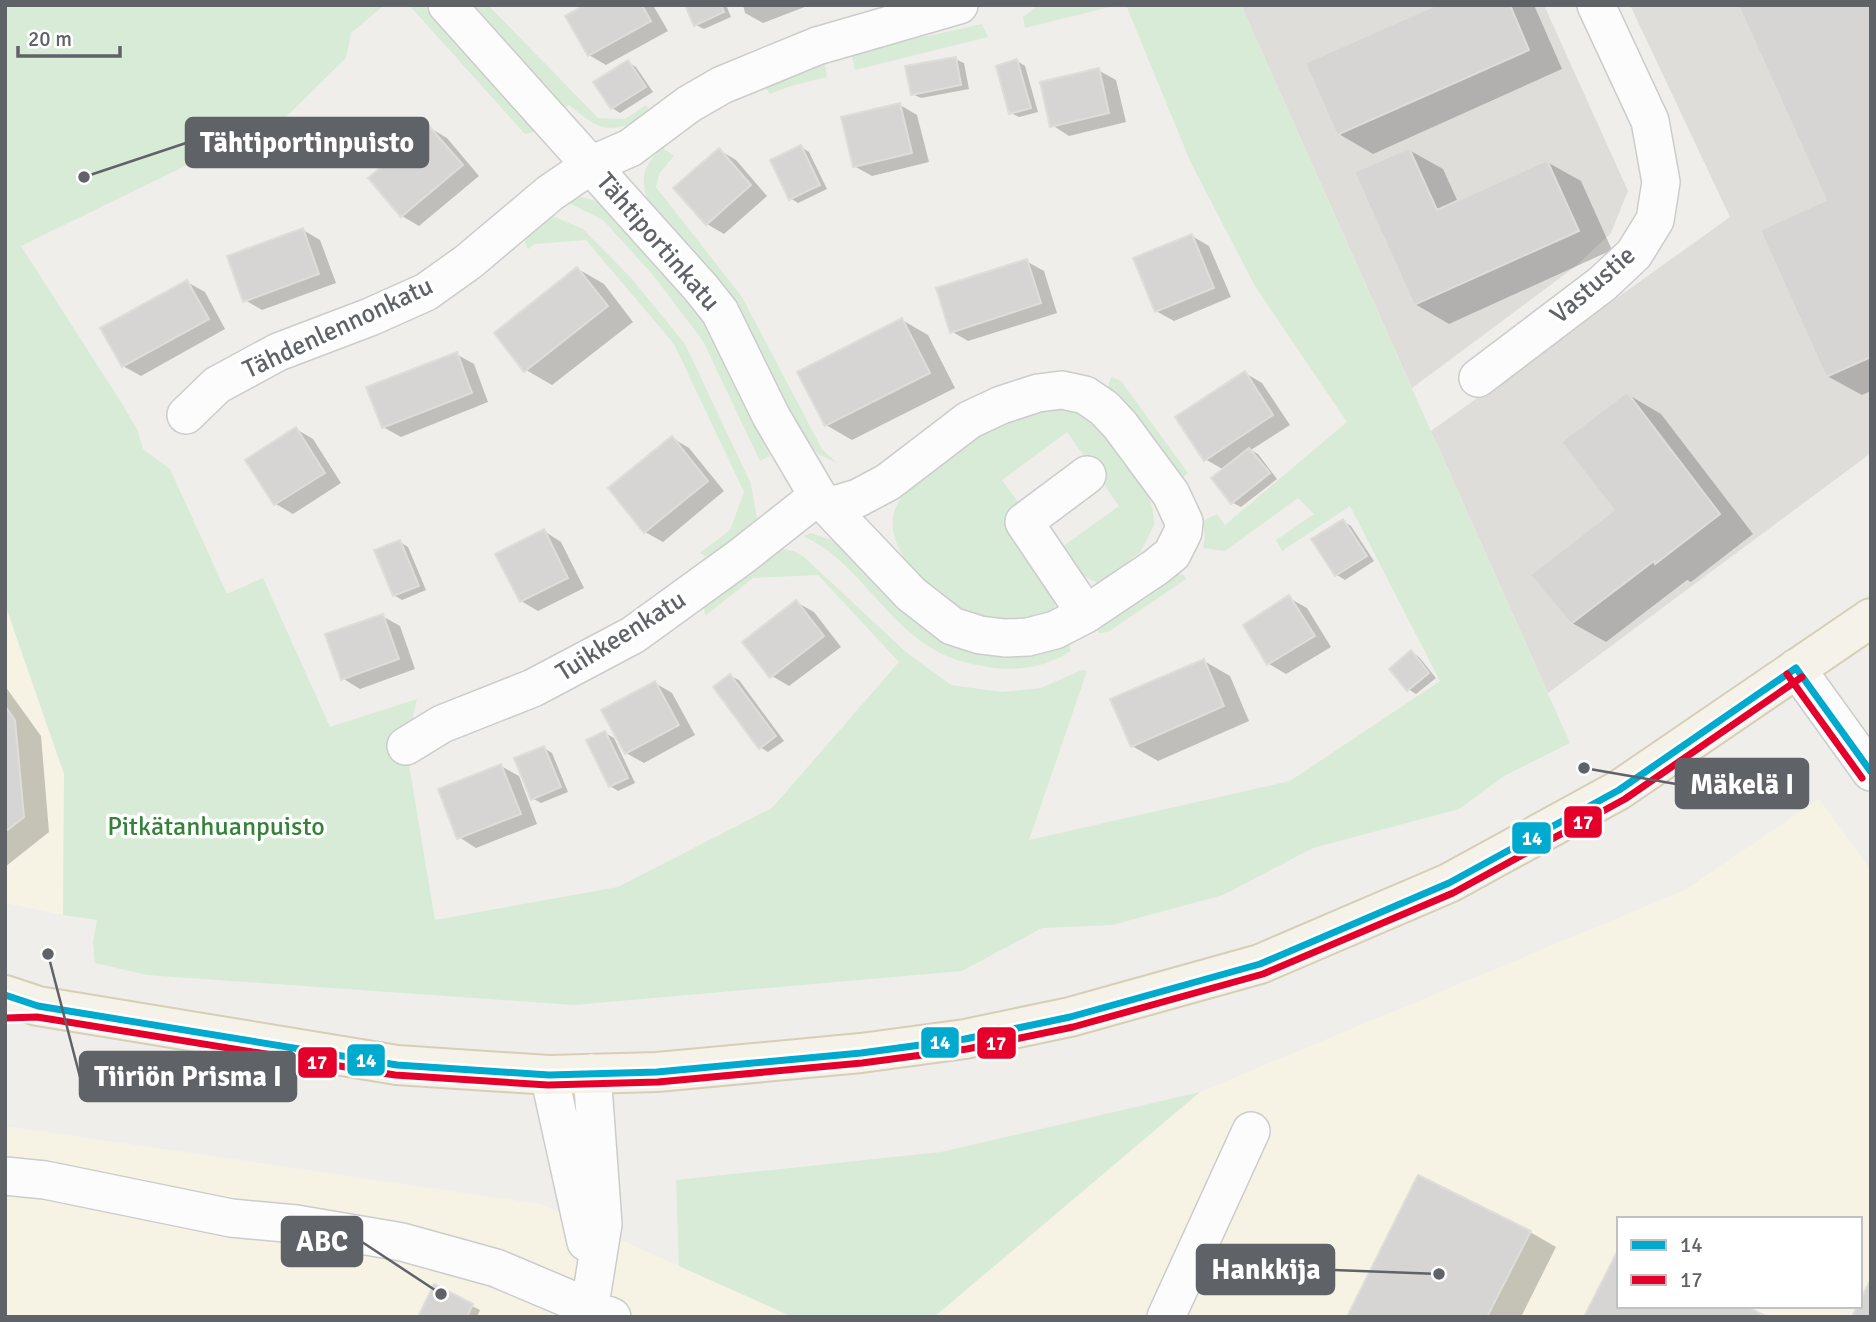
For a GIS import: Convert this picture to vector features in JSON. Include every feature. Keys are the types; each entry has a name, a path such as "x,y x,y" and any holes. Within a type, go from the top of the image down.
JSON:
{"main road":[{"path":"16,1003 397,1065 549,1075 657,1072 861,1053 965,1039 1070,1017 1260,964 1449,883 1619,790 1871,618"}],"street":[{"name":"Tähtiportinkatu","path":"447,5 701,288 720,313 771,416 823,501 930,611 966,632 1005,638 1028,637 1055,630 1086,614 1172,554 1183,532 1184,522 1171,494 1120,425 1104,408 1085,395 1062,390 1038,393 1001,405 969,420 888,482 858,498 823,501"},
{"name":"Tähdenlennonkatu","path":"186,415 217,385 278,352 370,317 426,292 550,193 592,164 630,148 689,104 722,85 817,46 959,5"},
{"name":"Vastustie","path":"1478,378 1602,284 1634,254 1655,220 1661,182 1650,121 1596,5"},
{"path":"1086,614 1024,522 1087,475"},
{"name":"Tuikkeenkatu","path":"406,746 442,724 533,688 633,635 823,501"},
{"path":"1796,668 1871,772"},
{"path":"592,1073 603,1224 596,1306"},
{"path":"549,1075 596,1306"},
{"path":"1166,1317 1251,1130"},
{"path":"5,1176 45,1180 231,1218 296,1224 402,1242 496,1268 596,1306"}],"shaded area":[{"path":"1241,5 1544,5 1628,191 1611,233 1576,266 1412,388"},
{"path":"1630,5 1871,5 1871,453 1548,693 1431,431 1730,217"},
{"path":"5,604 64,774 63,915 5,903"},
{"path":"1819,799 1871,870 1871,1317 934,1317 1200,1092 1685,890"},
{"path":"5,1126 540,1204 793,1317 5,1317"}],"green space":[{"name":"Pitkätanhuanpuisto","path":"5,5 382,7 351,33 346,58 286,117 21,246 121,402 138,431 143,449 170,469 227,594 263,578 330,727 417,699 406,746 435,920 618,887 772,808 899,662 818,575 753,578 705,616 704,608 711,600 776,548 794,551 804,557 907,653 951,685 1002,692 1041,688 1082,670 1087,671 1029,840 1290,781 1440,681 1350,506 1282,551 1276,540 1314,514 1298,498 1225,551 1203,548 1203,521 1217,514 1225,525 1347,422 1255,286 1191,163 1126,5 1241,5 1570,743 1504,776 1459,809 1313,848 1223,895 1112,925 1042,928 962,971 574,1005 147,975 95,963 93,942 97,920 63,915 64,774 5,604"},
{"path":"409,5 423,5 537,131 525,134"},
{"path":"470,5 488,5 598,118 625,119 646,105 651,114 635,126 632,123 613,128 591,122 569,105 565,107"},
{"path":"1035,5 1118,5 1025,28 1023,17 1035,8"},
{"path":"982,24 988,37 855,70 852,56 855,52"},
{"path":"820,63 825,65 827,77 770,94 763,84"},
{"path":"662,147 674,156 659,174 656,187 742,297 822,449 837,463 818,454 807,439 803,441 728,293 649,202 644,185 645,172"},
{"path":"581,197 600,202 699,314 721,352 770,456 760,461 703,341 653,275 603,220 567,202"},
{"path":"550,215 583,229 632,279 685,344 751,484 757,520 713,556 706,557 700,553 730,530 744,492 674,344 586,240 535,244 528,249 526,237"},
{"path":"1111,377 1121,381 1188,473 1180,479 1107,390"},
{"path":"1049,407 1072,407 1095,421 1149,497 1154,525 1141,551 1097,583 1074,571 1058,550 1119,506 1067,432 1002,480 1023,509 1056,591 1053,609 1041,616 1013,620 970,614 941,597 926,584 901,553 894,536 893,519 898,503 909,490 977,435 1000,423"},
{"path":"811,533 837,542 906,614 953,646 976,653 1021,657 1068,642 1071,651 1031,667 1010,669 976,665 947,656 922,642 905,628 840,561 803,536"},
{"path":"1177,574 1184,575 1186,579 1108,632 1099,633 1096,627"},
{"path":"1200,1092 934,1317 793,1317 679,1266 676,1180 941,1152"}],"building":[{"path":"585,5 642,5 651,21 588,56 565,16"},
{"path":"685,5 721,5 724,12 694,26"},
{"path":"1436,5 1510,5 1529,50 1337,135 1305,63"},
{"path":"1738,5 1871,5 1871,357 1826,377 1760,230 1826,200"},
{"path":"956,57 961,85 911,95 905,66"},
{"path":"1017,59 1031,108 1009,114 996,66"},
{"path":"628,60 646,87 611,109 593,82"},
{"path":"1099,68 1109,113 1050,127 1040,82"},
{"path":"900,103 912,153 853,167 841,117"},
{"path":"429,126 463,165 401,217 368,178"},
{"path":"801,145 820,185 789,200 770,160"},
{"path":"719,148 751,185 706,225 673,188"},
{"path":"1409,148 1437,210 1547,160 1579,231 1414,305 1354,172"},
{"path":"303,228 319,274 243,302 227,256"},
{"path":"1192,234 1214,288 1155,312 1133,258"},
{"path":"1027,259 1041,303 950,333 936,288"},
{"path":"577,267 608,306 524,372 494,333"},
{"path":"187,280 209,319 122,367 100,328"},
{"path":"902,318 930,373 825,426 797,372"},
{"path":"457,352 472,393 382,428 366,387"},
{"path":"1245,371 1273,415 1204,461 1175,417"},
{"path":"1627,392 1720,514 1571,624 1530,575 1614,510 1561,442"},
{"path":"296,427 325,473 274,505 245,460"},
{"path":"672,436 708,481 644,533 608,488"},
{"path":"1249,448 1270,473 1231,504 1211,478"},
{"path":"1343,519 1367,556 1335,576 1311,539"},
{"path":"544,529 568,578 520,602 495,554"},
{"path":"400,540 419,586 393,596 374,550"},
{"path":"1289,595 1315,636 1267,665 1243,625"},
{"path":"796,600 824,636 770,678 742,642"},
{"path":"383,614 399,659 341,680 325,634"},
{"path":"1411,650 1429,673 1407,691 1389,669"},
{"path":"1204,659 1224,706 1131,747 1110,699"},
{"path":"730,674 776,736 759,749 713,687"},
{"path":"655,681 679,725 625,754 601,710"},
{"path":"5,706 15,720 24,817 5,832"},
{"path":"605,731 628,778 609,787 586,740"},
{"path":"544,746 561,787 531,800 514,758"},
{"path":"501,764 521,814 457,839 438,789"},
{"path":"1418,1175 1531,1231 1487,1317 1347,1317"},
{"path":"1617,1252 1617,1308 1750,1308 1767,1317 1584,1317"},
{"path":"1871,1279 1871,1317 1852,1317 1856,1308 1862,1308 1862,1296"},
{"path":"434,1284 473,1304 467,1317 418,1317"}],"transit line":[{"name":"14","path":"1796,668 1871,772"},
{"name":"14","path":"5,995 38,1006 397,1065 549,1075 657,1072 861,1053 965,1039 1070,1017 1260,964 1449,883 1619,790 1796,668"},
{"name":"17","path":"1787,674 1862,778"},
{"name":"17","path":"6,1018 37,1017 395,1075 548,1085 658,1082 862,1063 967,1049 1073,1027 1263,974 1453,893 1625,799 1802,677"}],"place":[{"name":"Tähtiportinpuisto","path":"84,177"},
{"name":"Mäkelä I","path":"1584,768"},
{"name":"Tiiriön Prisma I","path":"48,954"},
{"name":"Hankkija","path":"1439,1274"},
{"name":"ABC","path":"441,1294"}]}
